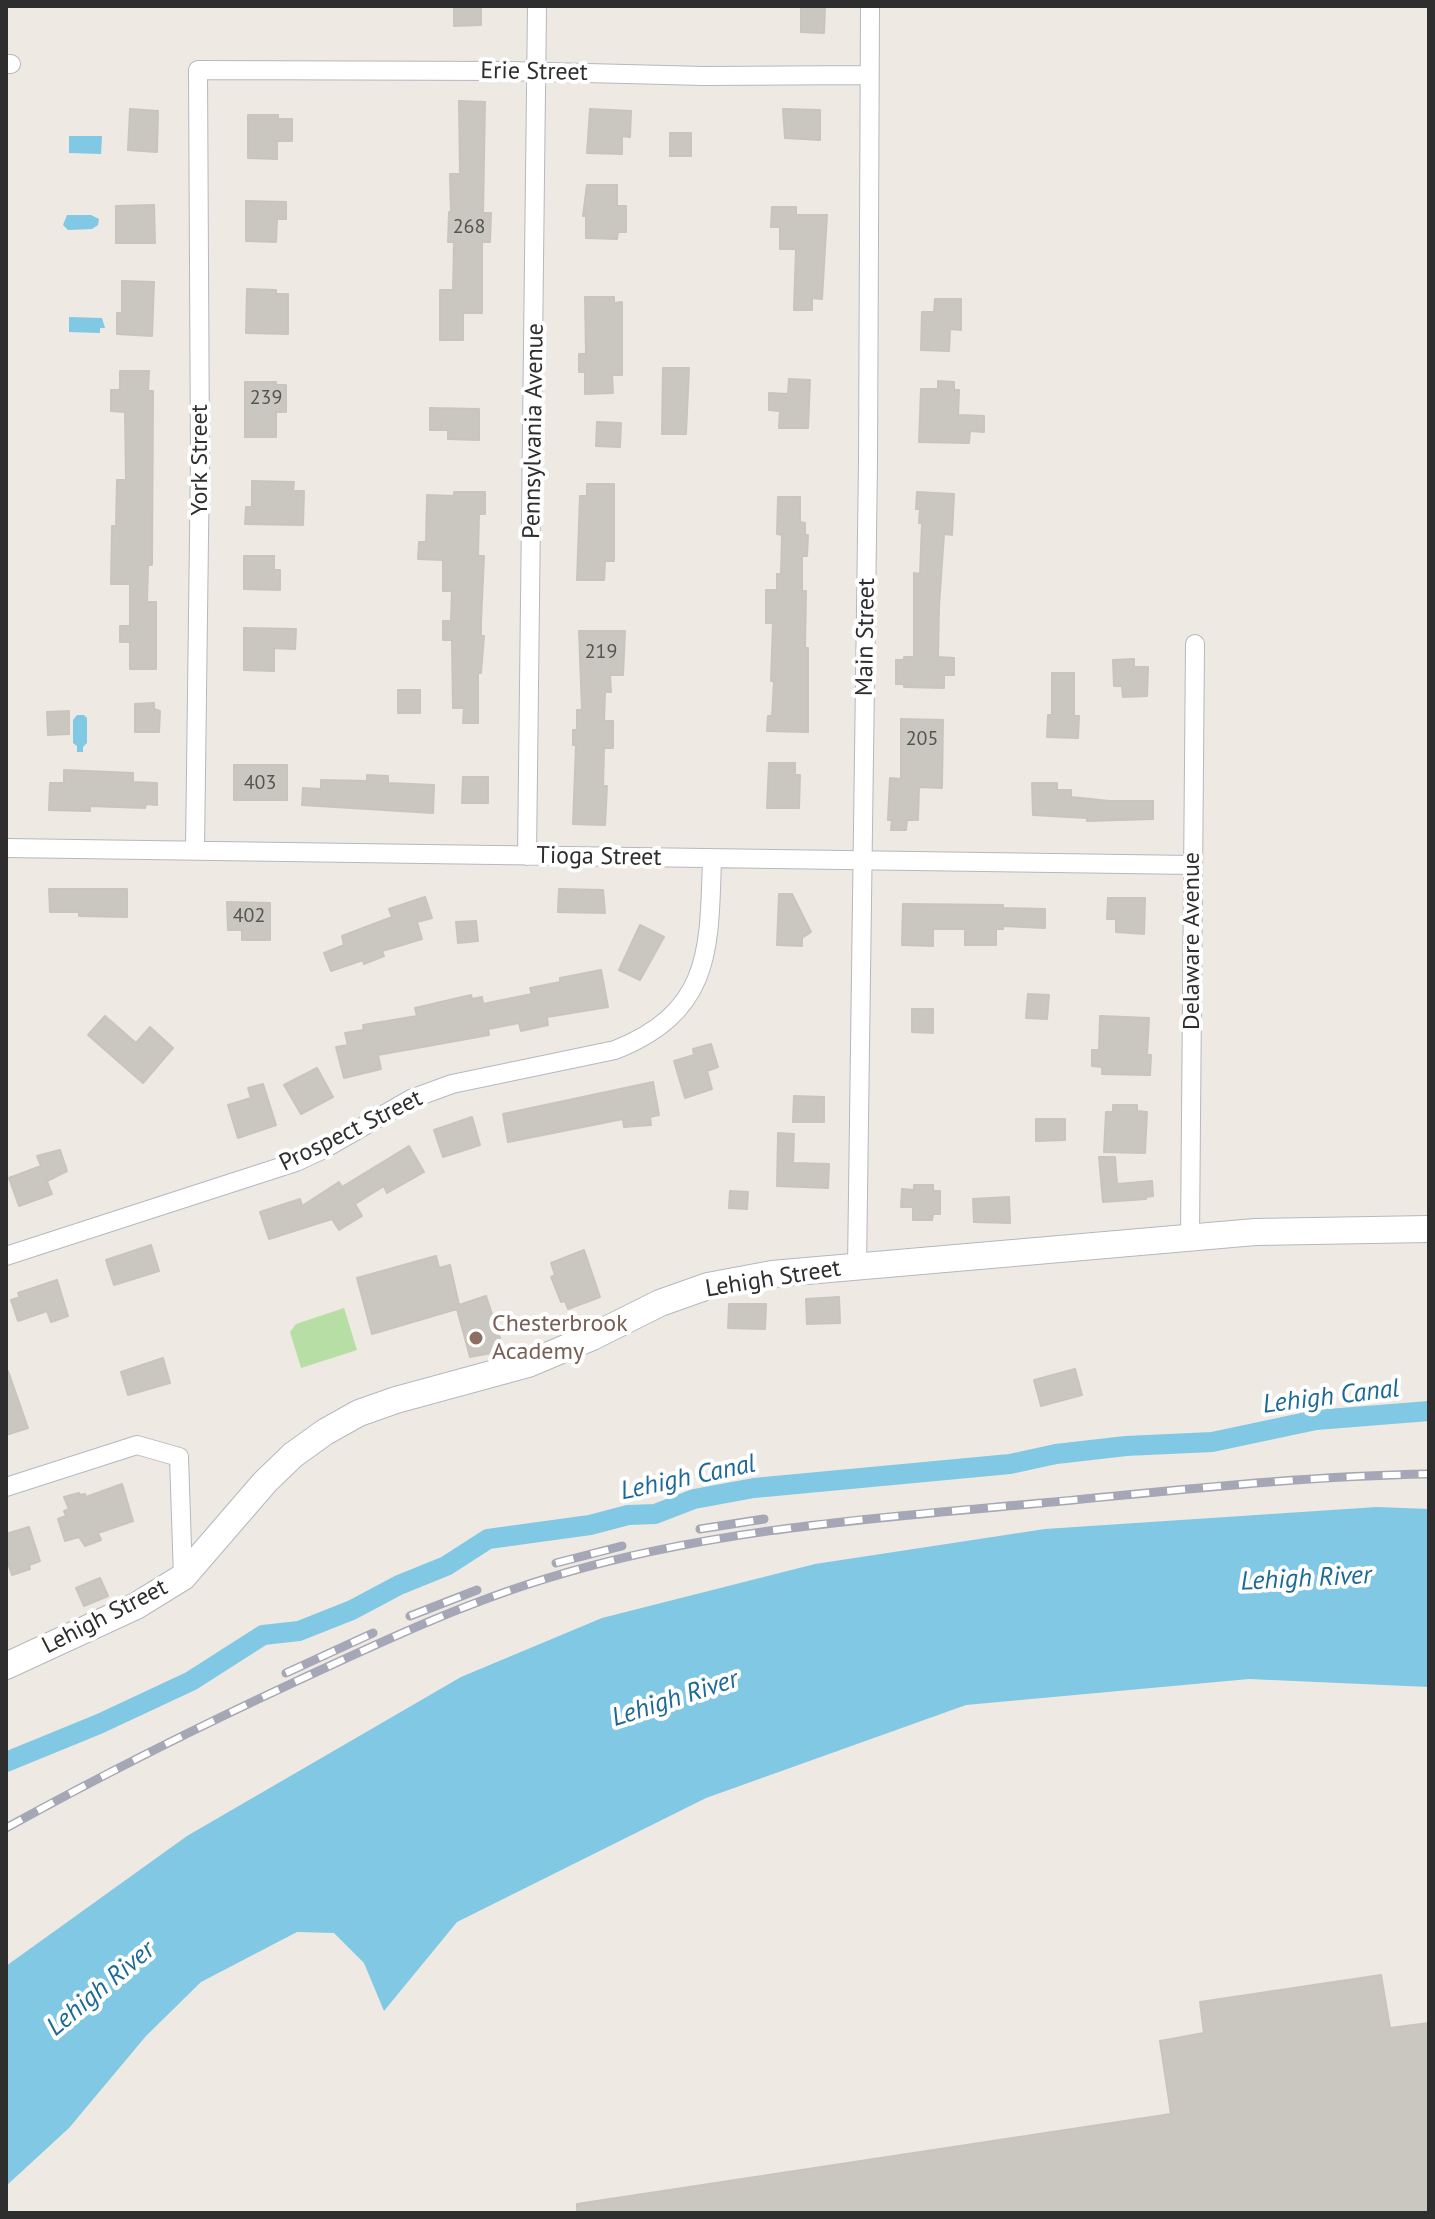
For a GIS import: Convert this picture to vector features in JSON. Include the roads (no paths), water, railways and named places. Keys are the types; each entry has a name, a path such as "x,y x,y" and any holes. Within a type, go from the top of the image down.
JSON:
{"street":[{"name":"Pennsylvania Avenue","path":"527,856 537,6"},
{"name":"Main Street","path":"857,1267 868,462 870,6"},
{"name":"Erie Street","path":"198,70 869,75"},
{"name":"York Street","path":"195,850 200,474 198,70"},
{"name":"Delaware Avenue","path":"1190,1237 1195,644"},
{"name":"Tioga Street","path":"6,848 1193,865"},
{"name":"Prospect Street","path":"6,1256 296,1162 411,1099 452,1084 602,1053 637,1041 675,1012 700,972 710,935 712,859"},
{"name":"Lehigh Street","path":"6,1666 136,1606 183,1577 265,1482 293,1455 359,1413 528,1364 660,1303 708,1286 772,1274 1190,1237 1255,1232 1429,1229"},
{"path":"6,1487 137,1445 179,1457 183,1577"}],"water":[{"path":"69,136 102,136 101,154 69,153"},
{"path":"67,215 91,215 99,219 98,225 92,229 68,230 63,225"},
{"path":"69,317 102,318 105,328 100,328 100,333 69,332"},
{"path":"77,715 87,718 87,743 83,752 77,752 77,746 73,743 73,720"},
{"name":"Lehigh River","path":"1377,1507 1429,1509 1429,1687 1249,1679 966,1705 706,1798 457,1922 384,2011 364,1963 334,1933 297,1932 201,1982 146,2036 69,2128 6,2186 6,1966 187,1836 461,1677 602,1618 815,1564 1045,1529"}],"waterway":[{"name":"Lehigh Canal","path":"6,1762 99,1724 191,1681 263,1635 299,1631 352,1610 399,1585 446,1566 488,1539 590,1525 628,1515 655,1514 694,1499 754,1488 1010,1464 1056,1454 1126,1446 1212,1442 1316,1420 1429,1411"}],"railway":[{"path":"6,1828 188,1733 391,1638 516,1588 608,1561 731,1537 854,1520 1235,1485 1429,1474"},
{"path":"700,1529 764,1519"},
{"path":"556,1563 622,1546"},
{"path":"410,1616 477,1590"},
{"path":"286,1673 373,1633"}],"place":[{"name":"Chesterbrook Academy","path":"476,1338"}]}
